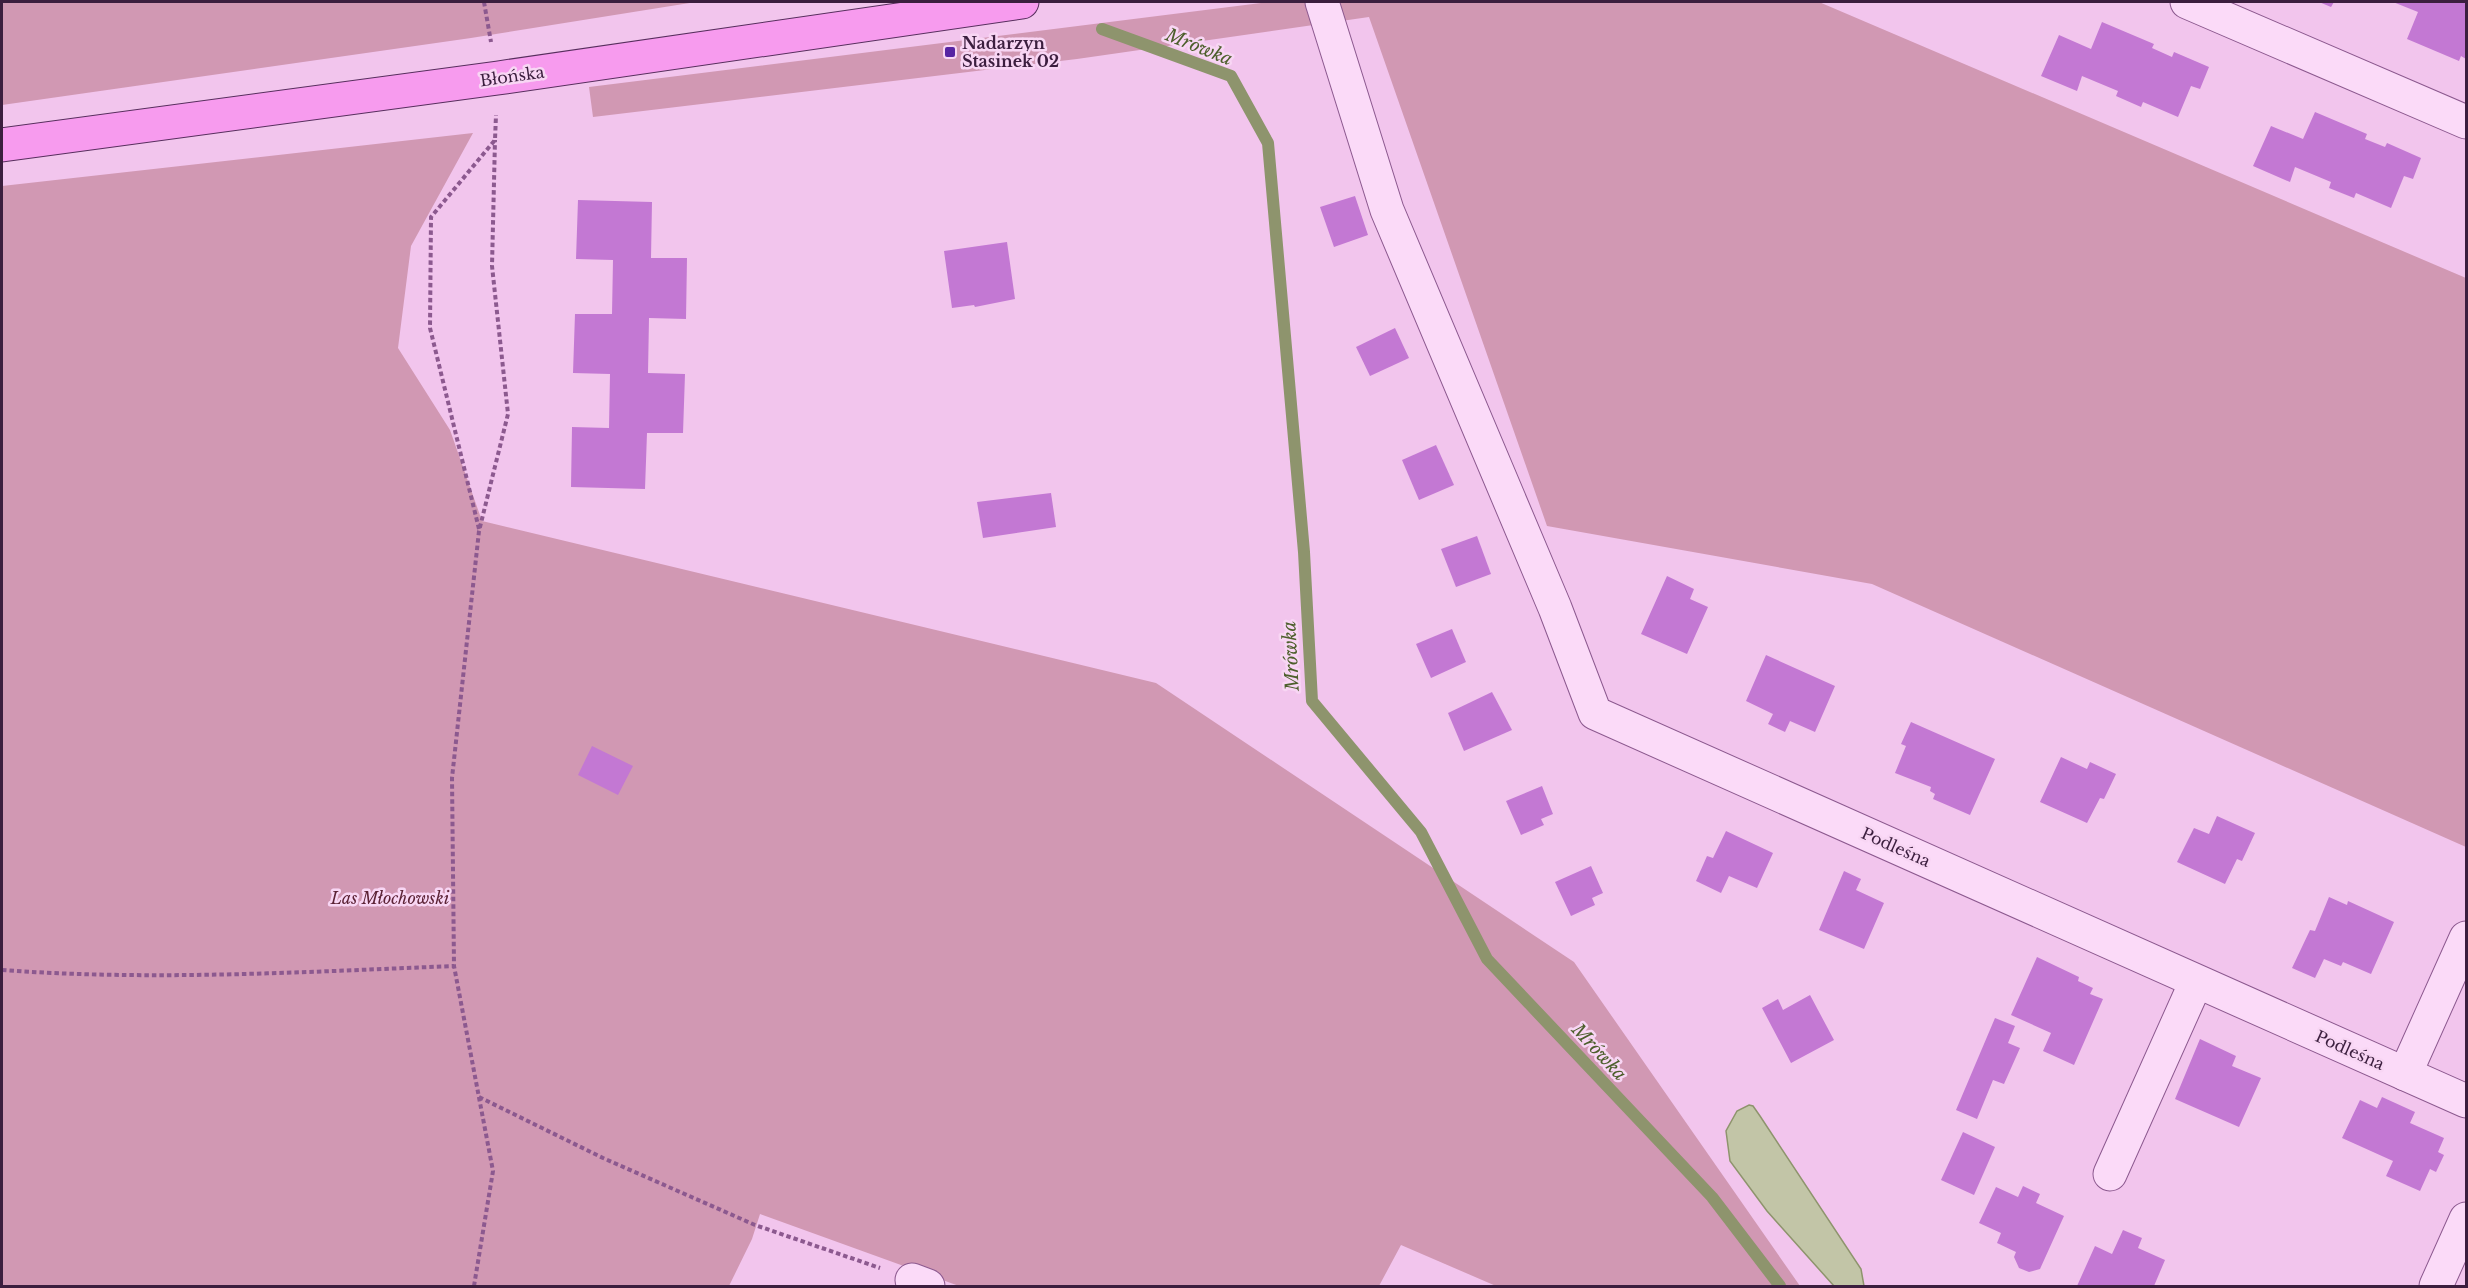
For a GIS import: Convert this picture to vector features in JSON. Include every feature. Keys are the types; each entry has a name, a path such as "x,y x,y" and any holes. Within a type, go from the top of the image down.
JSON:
{"main road":[{"name":"Błońska","path":"2,146 498,78 1022,2"}],"street":[{"name":"Podleśna","path":"1322,2 1387,210 1555,608 1595,713 2466,1101"},
{"path":"2187,2 2466,122"},
{"name":"Podleśna","path":"2405,1074 2466,938"},
{"path":"2110,1174 2196,981"},
{"path":"2436,1287 2466,1219"}],"path":[{"path":"474,1287 493,1171 454,966 452,778 479,531 508,414 492,266 498,78"},
{"path":"479,531 430,328 431,217 495,140"},
{"path":"2,970 92,975 286,973 454,966"},
{"path":"478,1097 603,1158 755,1225 920,1283"}],"green space":[{"path":"2,2 696,2 471,38 2,105"},
{"path":"1269,2 1819,2 2466,278 2466,847 1872,584 1547,526 1369,17 1077,59 593,117 589,87"},
{"name":"Las Młochowski","path":"473,133 411,246 398,348 450,430 482,521 1156,683 1574,962 1800,1286 1496,1286 1401,1245 1379,1286 959,1286 760,1214 752,1239 729,1286 2,1286 2,186"}],"shaded area":[{"path":"1749,1105 1753,1106 1760,1116 1861,1269 1864,1286 1834,1286 1767,1211 1730,1161 1726,1131 1737,1111"}],"building":[{"path":"2319,2 2334,2 2331,7"},
{"path":"2393,2 2466,2 2466,59 2461,56 2459,61 2407,39 2418,12"},
{"path":"2102,22 2154,44 2152,48 2172,57 2174,52 2209,67 2200,89 2191,86 2178,117 2143,102 2141,107 2116,96 2118,91 2082,76 2077,91 2041,76 2059,35 2091,49"},
{"path":"2315,112 2367,134 2365,139 2385,147 2387,143 2421,158 2413,179 2404,176 2391,208 2356,193 2354,198 2329,188 2331,182 2295,167 2290,182 2253,166 2271,126 2303,139"},
{"path":"1355,196 1368,235 1334,247 1320,207"},
{"path":"578,200 652,202 651,258 687,258 686,319 649,318 648,373 685,374 683,433 647,433 645,489 571,487 572,427 609,428 610,374 573,373 575,314 612,314 613,260 576,259"},
{"path":"1007,242 1015,299 975,307 974,305 952,308 944,251"},
{"path":"1395,328 1409,358 1370,376 1356,347"},
{"path":"1436,445 1454,485 1419,500 1402,460"},
{"path":"1051,493 1056,527 983,538 977,502"},
{"path":"1477,536 1491,574 1456,587 1441,549"},
{"path":"1667,576 1694,589 1690,599 1708,607 1687,654 1641,634"},
{"path":"1452,629 1466,662 1431,678 1416,644"},
{"path":"1766,655 1835,686 1815,732 1790,721 1785,732 1768,724 1773,714 1746,701"},
{"path":"1492,692 1512,730 1464,751 1448,713"},
{"path":"1911,722 1995,759 1970,815 1933,799 1935,794 1930,791 1931,787 1895,773 1906,746 1901,744"},
{"path":"592,746 633,766 618,795 578,775"},
{"path":"2061,757 2087,769 2090,762 2116,774 2104,799 2100,798 2087,823 2040,802"},
{"path":"1542,786 1553,814 1541,819 1544,825 1521,835 1506,801"},
{"path":"2217,816 2255,833 2242,861 2237,859 2225,884 2177,862 2194,828 2209,834"},
{"path":"1726,831 1773,853 1757,888 1729,876 1721,893 1696,881 1707,856 1713,858"},
{"path":"1591,866 1603,893 1592,898 1595,905 1571,916 1555,882"},
{"path":"1844,871 1861,879 1856,890 1884,903 1864,949 1819,930"},
{"path":"2329,897 2347,905 2348,901 2394,922 2371,974 2343,962 2341,966 2324,959 2315,978 2292,968 2310,930 2315,931"},
{"path":"2037,957 2079,977 2078,981 2093,988 2090,994 2103,999 2074,1065 2043,1051 2051,1033 2011,1015"},
{"path":"1810,995 1834,1040 1791,1063 1762,1008 1778,999 1783,1010"},
{"path":"1995,1018 2015,1026 2008,1043 2020,1048 2004,1084 1993,1080 1977,1119 1956,1110"},
{"path":"2200,1039 2236,1056 2232,1066 2261,1078 2239,1127 2175,1099"},
{"path":"2382,1097 2415,1112 2410,1123 2444,1138 2438,1152 2444,1155 2436,1172 2430,1169 2420,1191 2386,1176 2393,1161 2342,1138 2360,1100 2377,1108"},
{"path":"1963,1132 1995,1147 1974,1195 1941,1180"},
{"path":"2023,1186 2040,1194 2036,1203 2064,1216 2040,1269 2029,1272 2019,1268 2014,1257 2016,1252 1997,1243 2001,1233 1979,1223 1996,1187 2018,1197"},
{"path":"2123,1230 2142,1238 2138,1248 2165,1260 2154,1286 2077,1286 2095,1246 2112,1254"}],"waterway":[{"name":"Mrówka","path":"1102,29 1231,76 1268,143 1304,552 1312,701 1421,832 1487,959 1712,1197 1780,1286"}],"place":[{"name":"Nadarzyn Stasinek 02","path":"950,52"}]}
